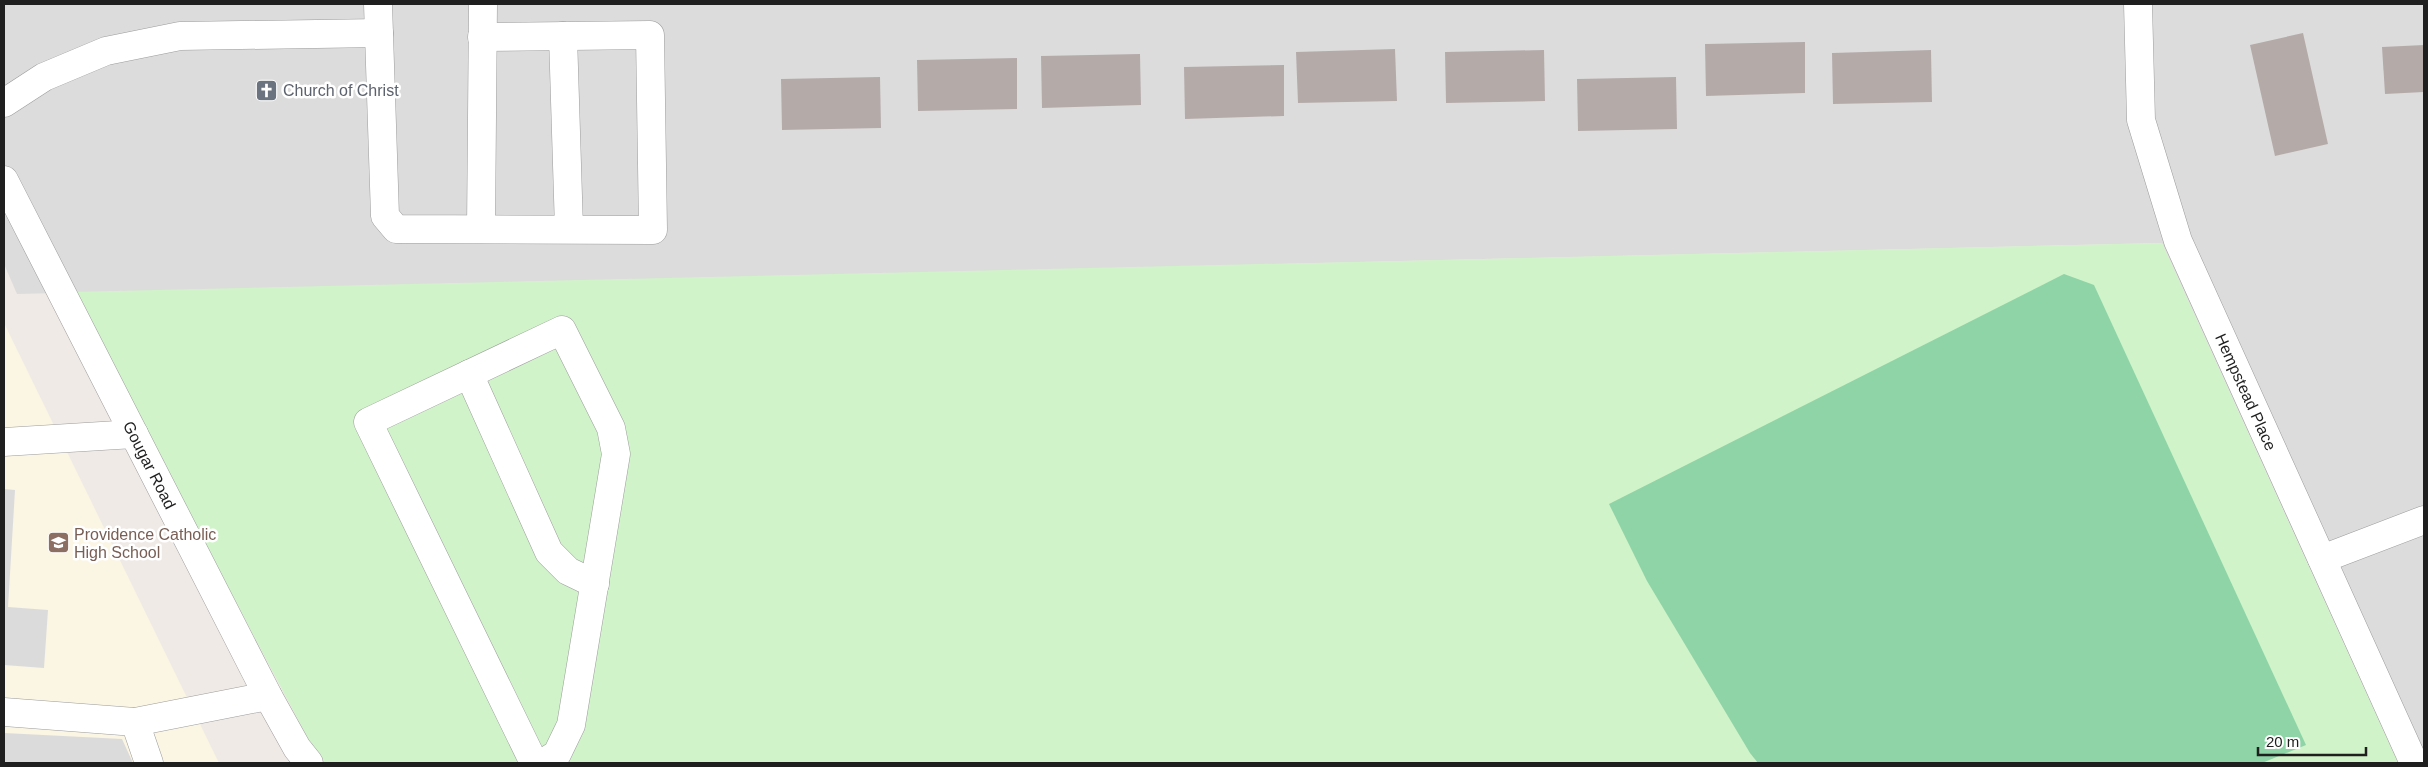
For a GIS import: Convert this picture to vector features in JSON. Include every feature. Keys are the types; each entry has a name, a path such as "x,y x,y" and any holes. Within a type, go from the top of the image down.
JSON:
{"street":[{"path":"378,4 385,216 396,229 653,230 650,35 482,37"},
{"path":"481,228 482,4"},
{"name":"Hempstead Place","path":"2138,4 2141,120 2178,241 2414,763"},
{"path":"4,103 44,77 106,51 180,36 380,33"},
{"path":"563,36 569,229"},
{"name":"Gougar Road","path":"4,180 268,696 303,758"},
{"path":"534,763 368,422 562,330 611,428 616,454 571,725 557,754 543,763"},
{"path":"469,374 549,552 568,571 595,584"},
{"path":"4,442 134,434"},
{"path":"2322,559 2424,520"},
{"path":"4,712 135,722 268,696"},
{"path":"135,722 149,763"},
{"path":"303,758 326,763"}],"shaded area":[{"path":"4,4 2424,4 2424,763 2398,763 2162,243 17,294 4,264"},
{"name":"Providence Catholic High School","path":"4,323 219,763 4,763"},
{"path":"4,489 15,490 8,607 48,610 44,668 4,665"},
{"path":"4,733 122,739 133,763 4,763"}],"green space":[{"path":"2162,243 2398,763 321,763 72,292"},
{"path":"2064,274 2094,285 2306,745 2262,763 1758,763 1750,753 1647,581 1609,504"}],"building":[{"path":"2303,33 2328,144 2275,156 2250,45"},
{"path":"1805,42 1805,93 1706,96 1705,44"},
{"path":"2424,45 2424,92 2385,94 2382,47"},
{"path":"1395,49 1397,101 1298,103 1296,52"},
{"path":"1544,50 1545,101 1446,103 1445,52"},
{"path":"1931,50 1932,102 1833,104 1832,53"},
{"path":"1140,54 1141,105 1042,108 1041,56"},
{"path":"1017,58 1017,109 918,111 917,60"},
{"path":"1284,65 1284,116 1185,119 1184,67"},
{"path":"880,77 881,128 782,130 781,79"},
{"path":"1676,77 1677,129 1578,131 1577,79"}],"place":[{"name":"Church of Christ","path":"267,90"},
{"name":"Providence Catholic High School","path":"58,543"}]}
